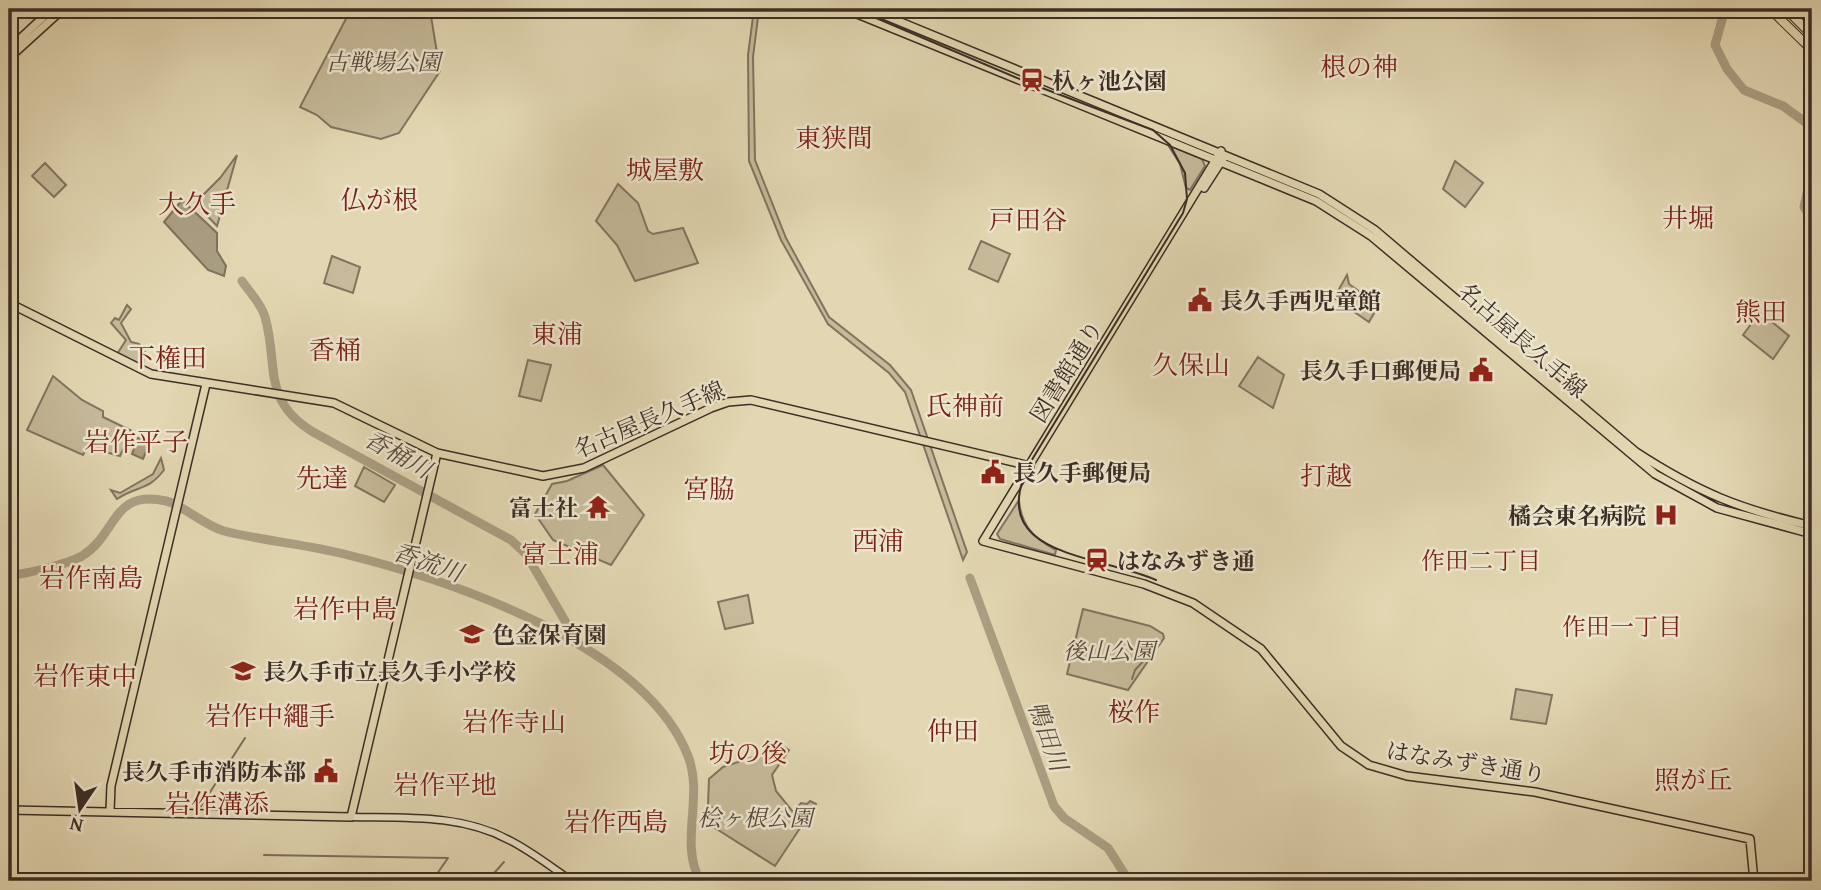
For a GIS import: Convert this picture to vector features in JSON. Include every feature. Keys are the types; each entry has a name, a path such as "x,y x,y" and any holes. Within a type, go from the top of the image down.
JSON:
{"highway":[{"path":"1770,9 1812,50"},
{"path":"1788,9 1812,33"}],"main road":[{"path":"9,49 52,9"},
{"path":"9,58 63,9"},
{"path":"845,9 1221,156"},
{"path":"869,9 1221,156"},
{"name":"図書館通り","path":"983,541 1221,156"},
{"name":"名古屋長久手線","path":"1221,156 1310,189 1375,230 1636,452 1662,469 1725,502 1812,526"},
{"name":"名古屋長久手線","path":"1221,156 1315,201 1371,236 1655,474 1717,508 1812,534"},
{"name":"名古屋長久手線","path":"9,303 132,367 151,374 345,407 437,453 543,477 562,475 608,458 711,408 728,402 751,400 1030,466"},
{"path":"110,811 111,786 206,384"},
{"path":"351,817 437,453"},
{"name":"はなみずき通り","path":"983,541 1144,584 1193,603 1261,649 1341,746 1368,765 1407,776 1535,792 1597,804 1749,839 1754,881"},
{"path":"9,810 426,818 470,825 508,839 572,881"}],"green space":[{"name":"古戦場公園","path":"351,9 430,10 440,71 399,133 381,139 331,127 317,115 300,107"},
{"path":"754,9 759,9 753,57 755,160 786,238 829,317 890,365 911,390 967,552 963,560 905,392 889,373 828,324 781,240 749,161 748,55"},
{"path":"1168,145 1202,159 1205,166 1190,190 1186,188 1180,164"},
{"path":"237,155 217,226 195,203 220,178"},
{"path":"1455,161 1483,183 1465,207 1443,189"},
{"path":"45,163 66,185 54,197 32,176"},
{"path":"618,184 638,203 648,231 653,234 683,228 698,263 635,281 617,245 596,221"},
{"path":"981,241 1010,254 998,282 969,269"},
{"path":"332,256 360,267 353,293 324,283"},
{"path":"1347,275 1349,284 1360,292 1371,293 1370,304 1377,308 1369,322 1334,298"},
{"path":"127,305 131,309 121,323 131,342 139,344 145,352 143,366 117,354 126,340 111,323 115,318 119,320"},
{"path":"1760,312 1789,336 1773,359 1743,335"},
{"path":"1258,357 1284,375 1273,408 1239,386"},
{"path":"528,360 551,365 541,401 519,396"},
{"path":"53,376 82,400 103,411 103,417 132,431 120,456 87,447 83,455 27,430"},
{"path":"161,458 164,470 158,477 117,499 111,490 120,493 153,474"},
{"path":"603,465 644,515 611,565 553,540 535,514 552,484 567,481"},
{"path":"364,467 395,485 384,502 355,486"},
{"path":"1019,500 1026,524 1035,536 1056,550 1055,555 1000,539 997,534"},
{"path":"748,595 753,623 725,629 718,602"},
{"name":"後山公園","path":"1083,609 1150,626 1163,634 1164,638 1128,690 1067,674"},
{"path":"1516,689 1552,695 1546,724 1511,719"},
{"name":"桧ヶ根公園","path":"784,747 789,750 772,775 776,791 793,812 801,803 807,804 810,801 816,804 775,866 715,828 724,814 708,805 709,779 723,767"}],"shaded area":[{"path":"182,200 217,233 217,251 226,266 224,276 208,270 164,222"},
{"path":"138,438 150,442 143,459 132,454"}],"waterway":[{"path":"1725,9 1715,45 1727,69 1744,90 1783,106 1812,127"},
{"path":"1812,186 1808,189 1804,207 1812,220"},
{"name":"香桶川","path":"242,281 263,312 279,394 297,420 313,432 511,540 526,554 568,626 571,639"},
{"name":"香流川","path":"9,576 36,571 82,556 94,547 125,507 135,501 148,499 173,503 224,531 344,554 436,581 488,600 540,623 588,650 631,681 665,717 688,756 692,772 692,851 700,881"},
{"name":"鴨田川","path":"970,578 1054,806 1064,818 1108,848 1129,881"},
{"path":"1132,679 1135,670 1150,654 1150,647"},
{"path":"201,806 245,738"},
{"path":"264,855 448,858 432,881"},
{"path":"487,881 504,862"}],"tram line":[{"path":"855,9 1029,83 1153,130 1170,145 1185,173 1187,199 1183,213 1033,458 1020,491 1020,515 1032,533 1052,546 1077,556 1156,580"}],"place":[{"name":"杁ヶ池公園","path":"1032,80"},
{"name":"長久手西児童館","path":"1200,300"},
{"name":"長久手口郵便局","path":"1481,370"},
{"name":"長久手郵便局","path":"993,472"},
{"name":"富士社","path":"598,507"},
{"name":"橘会東名病院","path":"1666,515"},
{"name":"はなみずき通","path":"1097,560"},
{"name":"色金保育園","path":"472,634"},
{"name":"長久手市立長久手小学校","path":"243,671"},
{"name":"長久手市消防本部","path":"326,771"}],"district":[{"name":"根の神","path":"1359,66"},
{"name":"東狭間","path":"834,137"},
{"name":"城屋敷","path":"665,169"},
{"name":"仏が根","path":"379,199"},
{"name":"大久手","path":"197,203"},
{"name":"井堀","path":"1688,217"},
{"name":"戸田谷","path":"1028,219"},
{"name":"熊田","path":"1761,311"},
{"name":"東浦","path":"557,333"},
{"name":"香桶","path":"335,349"},
{"name":"下権田","path":"168,357"},
{"name":"久保山","path":"1191,364"},
{"name":"氏神前","path":"965,405"},
{"name":"岩作平子","path":"136,441"},
{"name":"打越","path":"1326,475"},
{"name":"先達","path":"322,477"},
{"name":"宮脇","path":"709,488"},
{"name":"西浦","path":"878,540"},
{"name":"富士浦","path":"560,553"},
{"name":"作田二丁目","path":"1481,560"},
{"name":"岩作南島","path":"91,577"},
{"name":"岩作中島","path":"345,608"},
{"name":"作田一丁目","path":"1622,626"},
{"name":"岩作東中","path":"85,675"},
{"name":"桜作","path":"1134,711"},
{"name":"岩作中繩手","path":"270,715"},
{"name":"岩作寺山","path":"514,721"},
{"name":"仲田","path":"953,730"},
{"name":"坊の後","path":"748,752"},
{"name":"照が丘","path":"1693,779"},
{"name":"岩作平地","path":"445,784"},
{"name":"岩作溝添","path":"217,803"},
{"name":"岩作西島","path":"616,821"}]}
